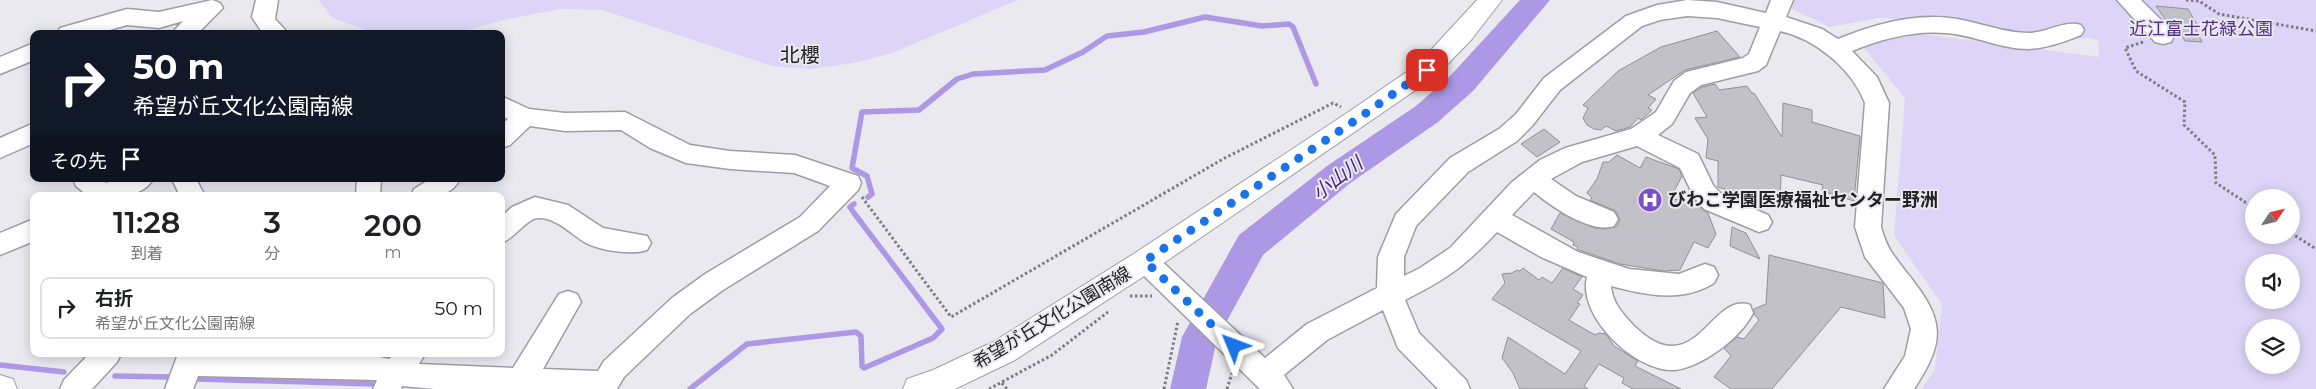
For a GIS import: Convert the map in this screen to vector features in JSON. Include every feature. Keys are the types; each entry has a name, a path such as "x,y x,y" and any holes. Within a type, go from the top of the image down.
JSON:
{"main road":[{"name":"希望が丘文化公園南線","path":"918,389 943,380 1004,351 1145,261 1359,118 1427,70 1462,34 1490,0"}],"street":[{"path":"267,0 262,16 264,23 273,30"},
{"path":"2128,0 2163,36"},
{"path":"81,30 127,16 159,20 216,5"},
{"path":"187,30 216,5"},
{"path":"1456,389 1408,340 1390,295 1391,257 1405,221 1459,165 1508,135 1524,120 1552,84 1634,21 1657,13 1687,8 1778,11 1791,26 1814,35 1836,49 1869,83 1877,103 1868,227 1874,250 1916,303 1925,329 1918,360 1898,389"},
{"path":"1145,261 1188,313 1222,335 1271,382 1317,332 1349,314 1429,276 1459,255 1534,178 1549,167 1574,155 1639,136 1664,118 1682,87 1694,78 1750,65 1758,59 1778,11"},
{"path":"1836,49 1862,38 1894,29 1924,25 1946,25 2012,38 2039,41 2073,30"},
{"path":"0,66 30,53"},
{"path":"186,369 375,368 410,376 521,380 602,386 614,368 681,306 714,282 809,224 850,184 795,164 730,160 686,154 659,142 625,121 565,122 525,116 505,107"},
{"path":"505,135 525,116"},
{"path":"1639,136 1689,162 1695,170 1703,190 1712,202 1759,222"},
{"path":"0,149 30,138"},
{"path":"1534,178 1569,205 1605,219"},
{"path":"88,182 99,192"},
{"path":"112,192 134,182"},
{"path":"429,192 444,182"},
{"path":"505,229 521,214 535,207 559,212 598,237 638,243"},
{"path":"1495,218 1539,245 1601,273 1674,286 1693,283 1705,275"},
{"path":"0,245 30,231"},
{"path":"1601,273 1598,288 1602,305 1614,323 1633,340 1654,354 1674,358 1690,353 1708,344 1740,313"},
{"path":"521,380 568,302"},
{"path":"74,389 104,357"}],"path":[{"path":"2186,0 2199,2 2219,14 2316,31"},
{"path":"2163,36 2126,48 2136,71 2185,102 2184,125 2215,155 2216,184 2245,202"},
{"path":"850,184 952,316 1223,159 1289,123 1333,103 1359,118"},
{"path":"2300,239 2316,249"},
{"path":"1125,296 1155,296"},
{"path":"989,389 1061,348 1112,308"},
{"path":"1164,389 1177,332 1188,313"},
{"path":"1002,383 1007,389"}],"green space":[{"path":"319,0 1018,0 892,53 853,63 810,69 772,66 602,10 560,9 508,19 466,30 366,30 332,18"},
{"name":"近江富士花緑公園","path":"1773,0 2316,0 2316,389 1921,389 1935,370 1942,304 1894,236 1905,98 1864,48 1906,32 2099,57 2098,40 2089,38 2055,41 1964,22 1879,18 1830,27"}],"building":[{"path":"2156,6 2188,9 2199,28 2195,28 2202,42 2185,41 2177,26 2169,25"},
{"path":"1717,31 1740,57 1685,70 1648,95 1656,99 1648,108 1652,110 1641,120 1638,118 1630,127 1616,131 1606,126 1601,130 1587,125 1583,118 1588,108 1583,105 1618,71 1661,47"},
{"path":"1715,84 1719,90 1747,86 1754,93 1782,137 1783,103 1812,110 1812,122 1860,136 1854,201 1822,191 1823,185 1781,175 1780,202 1747,194 1747,197 1718,187 1718,161 1706,158 1708,139 1695,118 1707,117 1693,93 1702,87"},
{"path":"1544,129 1560,142 1537,157 1521,144"},
{"path":"1617,155 1640,168 1646,157 1679,169 1682,176 1670,199 1695,201 1708,213 1716,234 1708,248 1694,242 1680,270 1663,271 1620,264 1577,249 1578,247 1573,245 1574,242 1551,229 1560,213 1594,228 1616,227 1620,220 1616,211 1590,200 1592,198 1587,193 1597,179 1603,162 1609,162"},
{"path":"1732,227 1746,233 1760,259 1730,246"},
{"path":"1769,255 1883,283 1885,318 1841,307 1772,389 1731,389 1714,377 1731,356 1724,348 1737,337 1744,339 1759,320 1754,314 1754,309 1766,304"},
{"path":"1523,268 1539,280 1542,277 1552,283 1563,268 1582,277 1573,289 1583,295 1577,303 1580,304 1569,320 1595,335 1599,333 1606,334 1614,346 1638,361 1635,366 1681,389 1633,389 1622,383 1624,378 1599,364 1584,386 1588,389 1520,389 1513,373 1502,358 1508,337 1565,374 1581,351 1492,299 1505,283 1502,274 1520,271"}],"waterway":[{"name":"小山川","path":"1188,389 1200,337 1251,245 1338,175 1427,114 1462,83 1536,0"},
{"path":"868,197 872,194 867,176 852,168 862,112 919,110 957,79 973,74 1045,70 1083,52 1107,36 1144,32 1205,17 1262,26 1289,24 1293,27 1316,84"},
{"path":"690,389 747,344 856,332 861,336 862,366 864,368 933,338 942,329 854,213 850,207 854,204"},
{"path":"0,365 64,372"},
{"path":"115,376 172,377"},
{"path":"196,379 377,384"}],"place":[{"name":"びわこ学園医療福祉センター野洲","path":"1650,200"}],"district":[{"name":"北櫻","path":"800,55"}],"route":[{"path":"1234,346 1145,261 1359,118 1427,70"}]}
